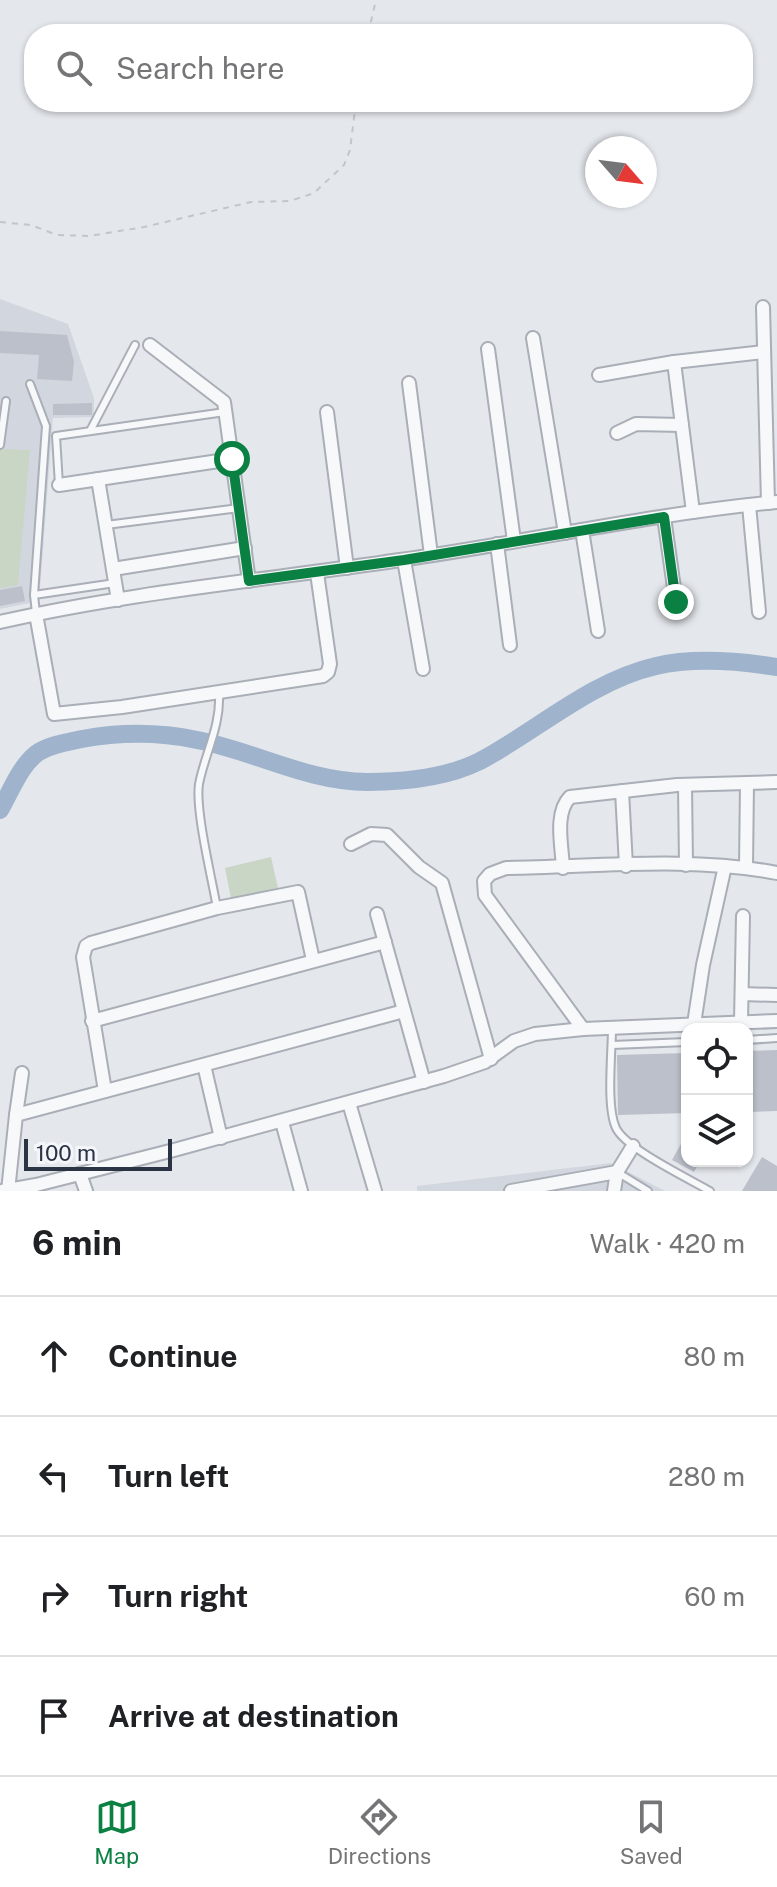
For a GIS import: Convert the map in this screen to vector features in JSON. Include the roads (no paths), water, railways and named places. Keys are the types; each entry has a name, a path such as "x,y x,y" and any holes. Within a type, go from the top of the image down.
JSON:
{"street":[{"path":"0,622 118,600 404,560 693,512 772,503 763,307"},
{"path":"533,338 565,533"},
{"path":"150,345 224,402 249,581"},
{"path":"488,349 514,541"},
{"path":"599,375 674,362 764,352"},
{"path":"674,362 693,512"},
{"path":"409,383 431,555"},
{"path":"327,412 347,568"},
{"path":"617,433 636,424 682,425"},
{"path":"59,485 232,459"},
{"path":"98,479 118,600"},
{"path":"749,505 759,612"},
{"path":"664,517 676,602"},
{"path":"582,530 598,631"},
{"path":"497,544 510,645"},
{"path":"113,569 245,548"},
{"path":"404,560 423,669"},
{"path":"36,614 54,714 219,693 323,676 328,672 330,664 317,573"},
{"path":"563,868 561,815 567,800 576,795 685,785 777,782"},
{"path":"746,867 747,783"},
{"path":"685,785 686,865"},
{"path":"622,791 626,866"},
{"path":"351,844 371,834 387,835 419,867 442,883 491,1059"},
{"path":"583,1029 483,890 484,881 498,870 626,866 725,866 777,873"},
{"path":"694,1023 703,965 725,866"},
{"path":"105,1091 83,957 86,946 217,908 298,892 313,960"},
{"path":"377,914 424,1082"},
{"path":"741,1022 743,916"},
{"path":"92,1021 385,942"},
{"path":"742,994 777,995"},
{"path":"16,1115 404,1011"},
{"path":"718,1023 777,1021"},
{"path":"22,1073 5,1191 221,1138 424,1082 491,1059 521,1038 583,1029 681,1025"},
{"path":"204,1065 221,1138"},
{"path":"349,1103 375,1191"},
{"path":"282,1122 301,1191"},
{"path":"614,1191 617,1172 633,1146"},
{"path":"511,1191 617,1172"},
{"path":"80,1174 86,1191"}],"lane":[{"path":"90,431 135,345"},
{"path":"30,384 46,426 34,595 36,614"},
{"path":"0,445 6,401"},
{"path":"59,485 56,436 225,412"},
{"path":"106,525 239,508"},
{"path":"34,595 115,583"},
{"path":"217,908 198,798 205,762 217,726 219,693"},
{"path":"612,1028 613,1120 622,1137 710,1191"},
{"path":"753,1040 777,1038"},
{"path":"612,1045 681,1042"},
{"path":"617,1172 648,1191"}],"waterway":[{"path":"0,810 20,773 36,754 52,746 82,739 125,734 168,735 218,745 302,772 345,781 410,780 439,775 480,761 587,694 632,673 671,663 701,661 777,667"}]}
